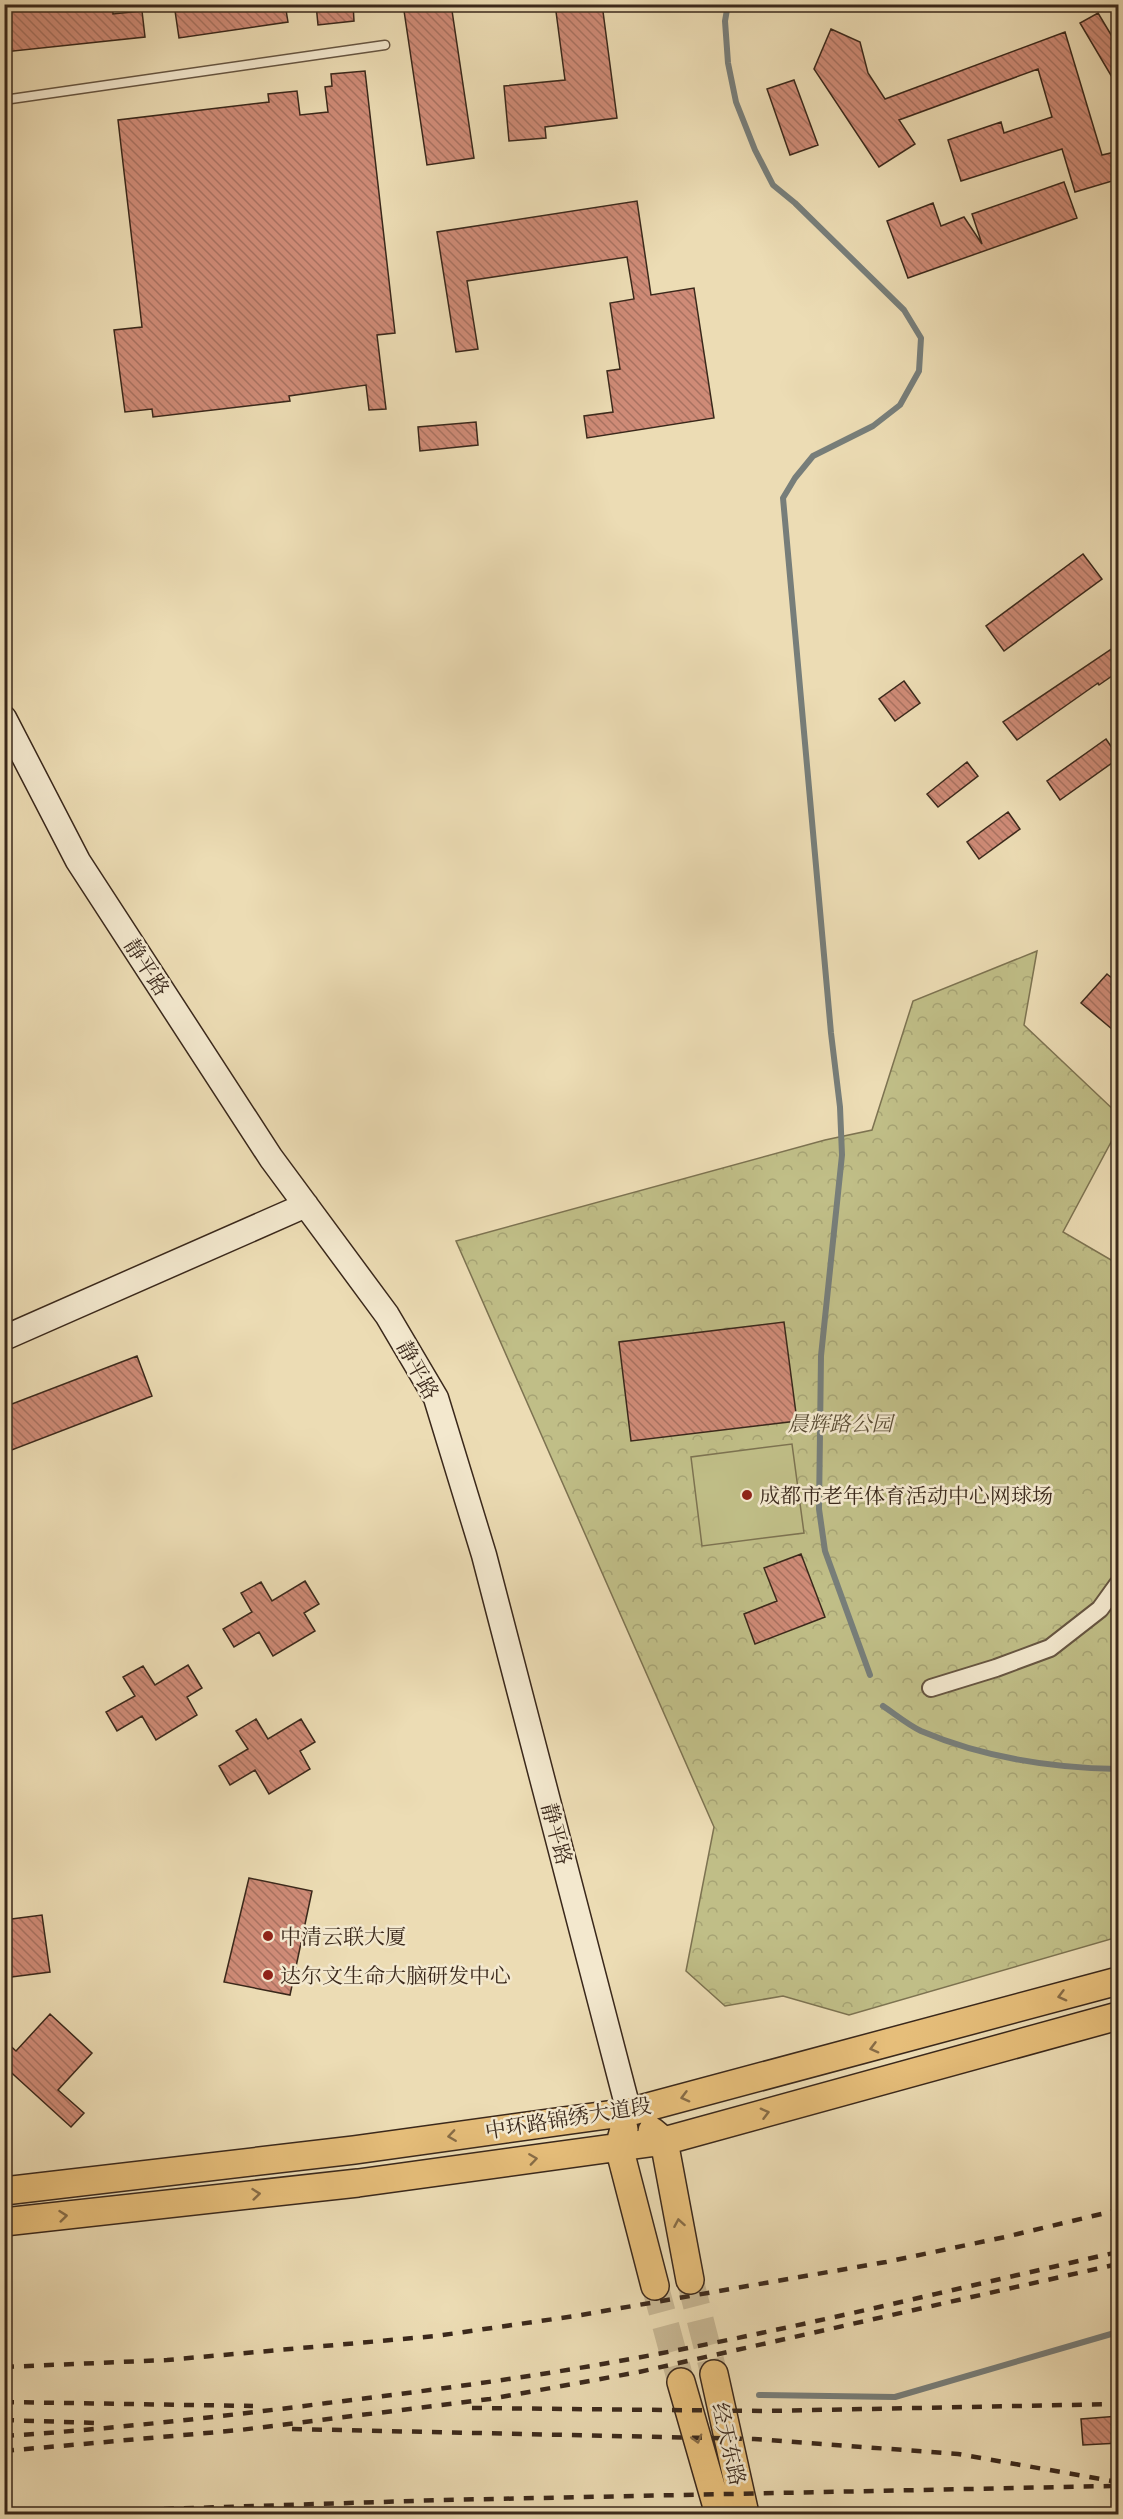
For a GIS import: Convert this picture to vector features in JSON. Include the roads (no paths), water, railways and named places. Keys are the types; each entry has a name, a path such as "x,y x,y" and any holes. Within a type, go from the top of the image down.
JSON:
{"main road":[{"name":"中环路锦绣大道段","path":"4,2191 354,2150 629,2112 1119,1981"},
{"name":"中环路锦绣大道段","path":"4,2222 358,2183 664,2141 1119,2016"},
{"path":"655,2286 619,2147 629,2112 664,2141 690,2280"},
{"name":"经天东路","path":"714,2374 745,2514"},
{"name":"经天东路","path":"681,2382 719,2514"}],"street":[{"name":"静平路","path":"4,718 78,861 271,1158 387,1315 436,1398 484,1555 629,2112"},
{"path":"4,1338 306,1204"},
{"path":"931,1688 1050,1648 1100,1609 1119,1584"}],"lane":[{"path":"4,100 385,45"}],"waterway":[{"path":"728,4 725,21 728,63 736,102 755,150 773,185 795,203 904,310 921,338 919,371 900,405 873,426 813,456 795,478 783,498 831,1033 840,1107 842,1155 821,1356 819,1509 825,1551 870,1675"},
{"path":"883,1706 921,1731 968,1748 1043,1763 1118,1769"},
{"path":"759,2395 895,2397 1118,2332"}],"tunnel":[{"path":"690,2280 714,2374"},
{"path":"655,2286 681,2382"}],"railway":[{"path":"4,2367 167,2360 436,2336 575,2316 886,2262 1118,2210"},
{"path":"4,2436 246,2413 439,2389 588,2367 810,2322 1118,2252"},
{"path":"4,2451 240,2430 490,2399 639,2372 1118,2264"},
{"path":"4,2402 253,2406"},
{"path":"472,2408 765,2411 1118,2404"},
{"path":"4,2420 97,2423"},
{"path":"292,2429 754,2439 958,2454 1118,2482"},
{"path":"4,2514 443,2500 1111,2486"}],"place":[{"name":"成都市老年体育活动中心网球场","path":"747,1495"},
{"name":"中清云联大厦","path":"268,1936"},
{"name":"达尔文生命大脑研发中心","path":"268,1975"}],"park label":[{"name":"晨辉路公园","path":"840,1423"}]}
